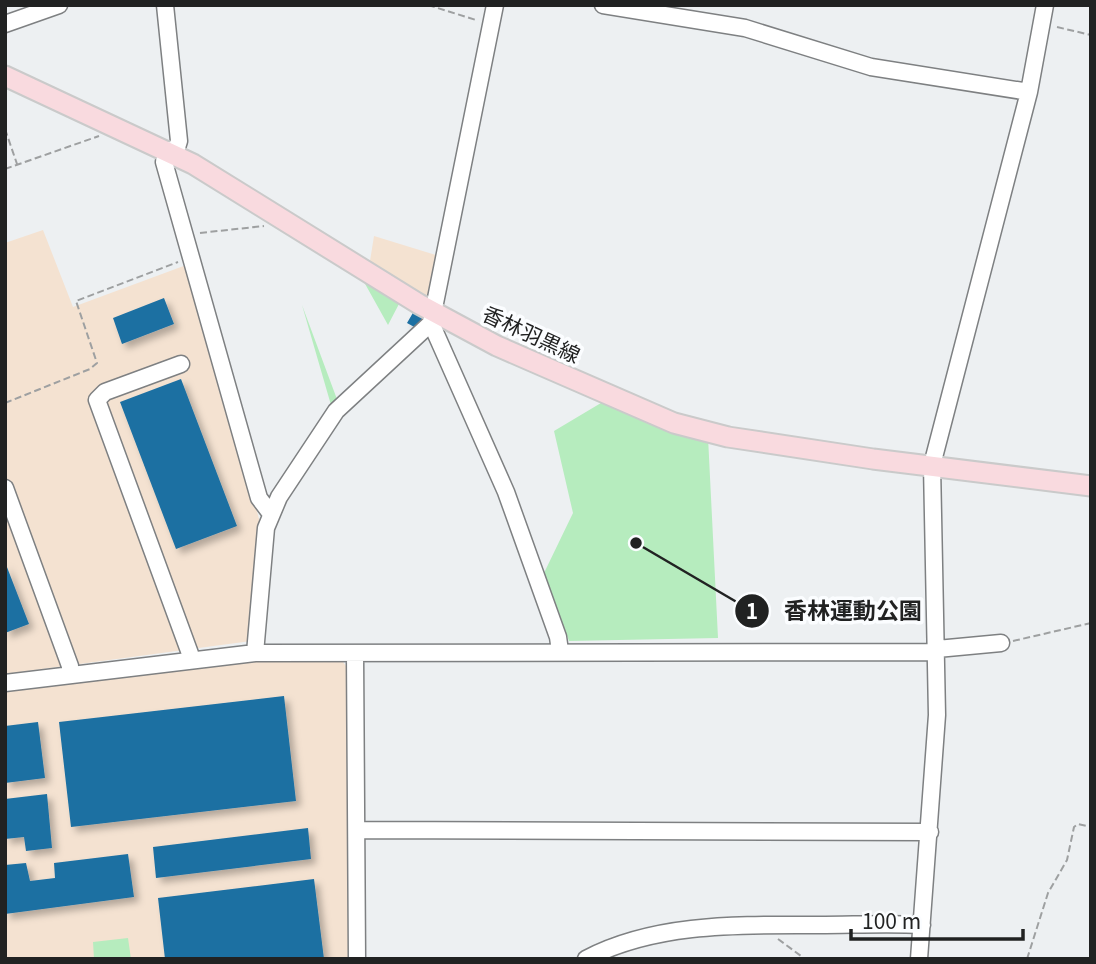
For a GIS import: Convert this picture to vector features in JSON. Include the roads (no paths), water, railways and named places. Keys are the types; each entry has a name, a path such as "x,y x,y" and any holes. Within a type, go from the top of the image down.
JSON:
{"main road":[{"name":"香林羽黒線","path":"5,76 172,152 283,218 433,317 674,424 728,437 1091,486"}],"street":[{"path":"5,24 59,5"},
{"path":"165,5 179,141 164,162 259,498 271,514"},
{"path":"495,5 433,317 519,524 558,637 560,651"},
{"path":"603,5 745,28 871,67 1029,92"},
{"path":"919,959 937,715 932,465 1029,92 1045,5"},
{"path":"255,653 266,528 271,514 325,424 433,317"},
{"path":"181,364 106,392 97,400 192,659"},
{"path":"5,488 70,666 70,675"},
{"path":"5,682 255,653 937,650 1001,643"},
{"path":"355,653 356,959"},
{"path":"357,830 930,832"},
{"path":"586,959 610,948 672,932 769,925 922,925"}],"place":[{"name":"香林運動公園","path":"636,543"}]}
